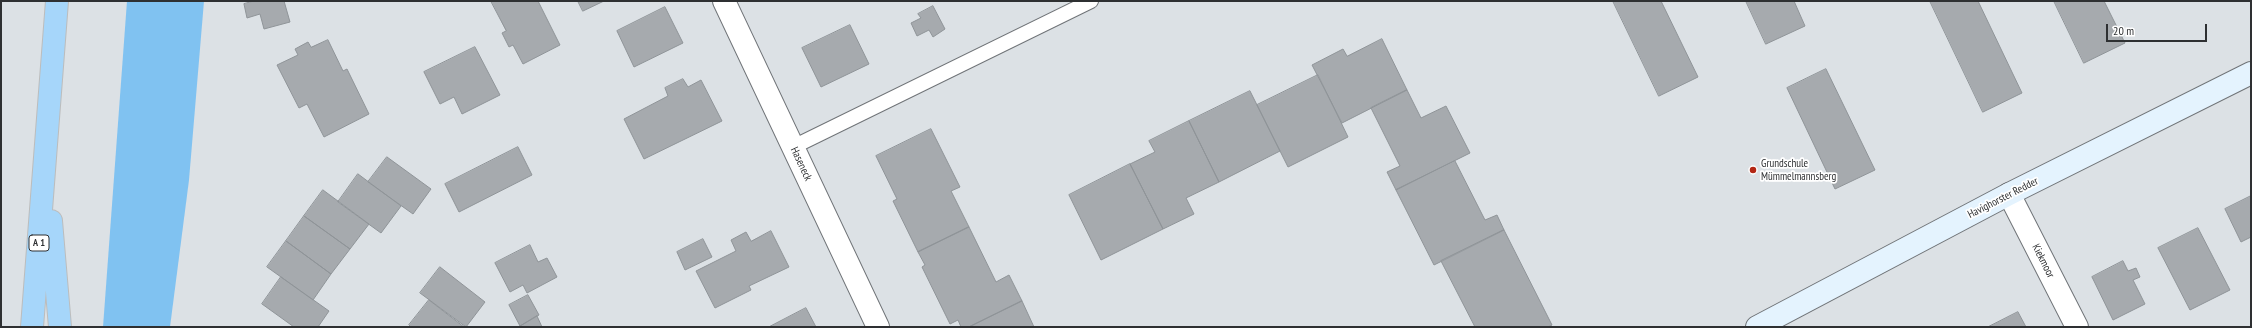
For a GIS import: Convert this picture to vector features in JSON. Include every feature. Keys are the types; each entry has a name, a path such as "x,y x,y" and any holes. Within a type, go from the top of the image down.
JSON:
{"highway":[{"name":"A 1","path":"32,327 57,1"},
{"path":"46,158 60,327"}],"street":[{"name":"Haseneck","path":"724,1 878,327"},
{"name":"Havighorster Redder","path":"1757,327 2009,194 2251,73"},
{"name":"Kiekmoor","path":"2009,194 2077,327"}],"lane":[{"path":"793,147 1091,1"}],"shaded area":[{"path":"127,1 204,1 189,180 170,327 103,327"}],"building":[{"path":"254,1 284,1 290,22 264,29 260,14 247,18 244,4"},
{"path":"491,1 538,1 560,45 523,64 513,45 509,47 502,33 506,31"},
{"path":"578,1 604,1 583,11"},
{"path":"1613,1 1661,1 1698,77 1659,96"},
{"path":"1746,1 1794,1 1805,26 1766,44"},
{"path":"1930,1 1978,1 2022,93 1983,112"},
{"path":"2054,1 2104,1 2125,43 2084,63"},
{"path":"933,6 945,29 933,37 929,30 917,36 911,23 921,18 918,14"},
{"path":"665,7 683,43 634,67 617,31"},
{"path":"850,25 869,64 821,87 802,48"},
{"path":"1382,39 1407,90 1342,123 1312,65 1343,49 1347,56"},
{"path":"328,40 343,71 347,69 369,114 324,137 307,104 299,108 277,65 298,55 295,49 308,42 311,47"},
{"path":"475,47 500,95 462,114 454,97 440,104 424,72"},
{"path":"1826,69 1875,170 1835,189 1787,88"},
{"path":"1318,75 1348,137 1288,167 1257,105"},
{"path":"683,79 688,87 701,80 722,121 644,159 624,119 668,96 665,88"},
{"path":"1407,90 1421,118 1446,106 1470,153 1396,190 1387,172 1400,166 1371,108"},
{"path":"1250,91 1280,151 1219,182 1189,121"},
{"path":"1189,121 1219,182 1186,198 1194,214 1163,229 1130,164 1155,152 1149,141"},
{"path":"931,129 960,187 951,191 969,227 918,252 893,201 897,199 876,156"},
{"path":"518,147 532,175 459,212 445,184"},
{"path":"387,157 431,189 413,214 368,182"},
{"path":"1455,161 1485,220 1497,215 1504,230 1434,265 1396,190"},
{"path":"1130,164 1163,229 1101,260 1069,195"},
{"path":"358,174 401,206 381,233 338,202"},
{"path":"323,190 369,224 350,249 304,216"},
{"path":"2251,196 2251,237 2241,242 2225,209"},
{"path":"304,216 350,249 331,274 286,241"},
{"path":"969,227 996,282 1009,275 1022,301 969,327 961,327 958,320 950,324 922,267 925,265 918,252"},
{"path":"2198,228 2230,290 2190,310 2158,248"},
{"path":"1504,230 1552,325 1548,327 1475,327 1441,261"},
{"path":"771,231 789,267 749,286 751,290 715,308 696,271 736,251 731,240 746,232 751,241"},
{"path":"703,239 712,257 685,270 677,252"},
{"path":"286,241 331,274 313,300 267,267"},
{"path":"530,245 538,262 547,258 557,277 527,293 523,285 510,292 495,263"},
{"path":"2123,261 2128,271 2136,268 2140,277 2133,280 2145,304 2113,320 2092,277"},
{"path":"440,267 485,302 466,327 420,293"},
{"path":"281,277 329,311 318,327 294,327 262,304"},
{"path":"528,295 539,315 520,326 509,305"},
{"path":"429,300 464,327 411,327 409,325"},
{"path":"1022,301 1034,327 969,327"},
{"path":"806,308 816,327 769,327"},
{"path":"2018,312 2026,327 1988,327"},
{"path":"537,316 542,327 517,327 520,326"}],"place":[{"name":"Grundschule Mümmelmannsberg","path":"1753,170"}]}
